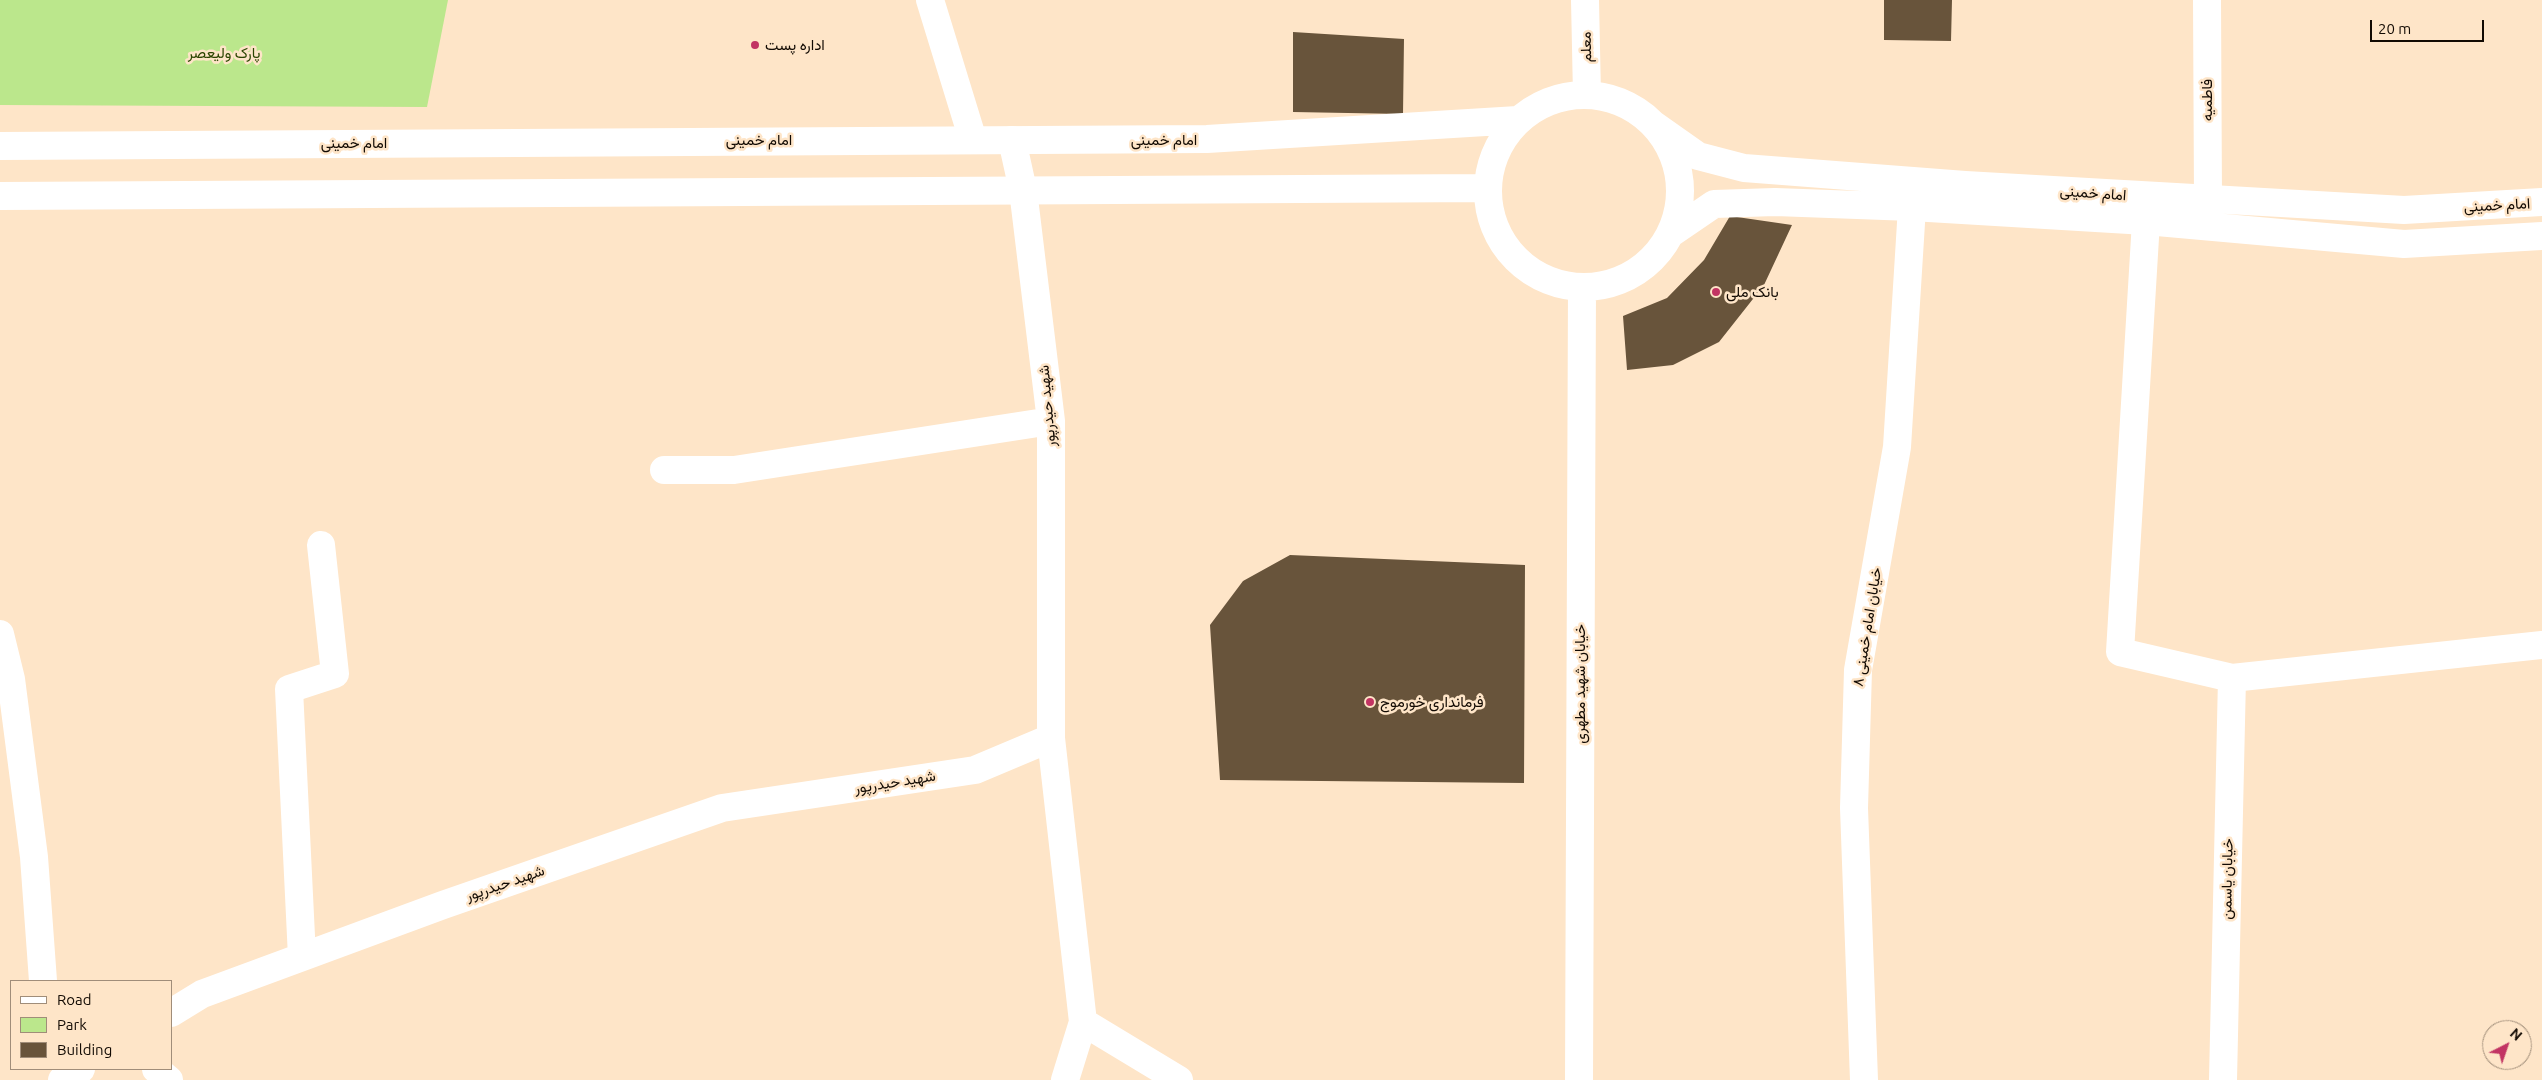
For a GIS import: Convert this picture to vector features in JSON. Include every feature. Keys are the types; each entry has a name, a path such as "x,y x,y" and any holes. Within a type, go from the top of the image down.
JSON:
{"main road":[{"path":"930,0 973,140"},
{"name":"معلم","path":"1584,0 1587,95"},
{"name":"فاطمیه","path":"2207,0 2208,199"},
{"name":"امام خمینی","path":"0,146 1206,140 1518,120 1550,100 1587,95 1624,103 1698,156 1744,168 1965,185 2404,210 2542,202"},
{"path":"1518,120 1496,151 1487,188 1493,226 1514,258 1544,279 1582,288 1618,282 1651,262 1673,232 1681,195 1675,157 1654,125"},
{"name":"شهید حیدرپور","path":"172,1012 202,994 443,905 722,808 975,770 1051,738 1051,420 1023,190 1012,140"},
{"path":"0,196 1487,188"},
{"name":"امام خمینی","path":"1673,232 1714,204 1775,202 1912,206 2146,221 2404,244 2542,236"},
{"name":"خیابان امام خمینی ۸","path":"1864,1080 1854,808 1858,670 1897,447 1912,206"},
{"path":"2146,221 2120,652 2232,678 2542,645"},
{"name":"خیابان شهید مطهری","path":"1579,1080 1582,288"},
{"path":"664,470 734,470 1051,420"},
{"path":"302,957 289,689 335,674 321,544"},
{"path":"0,634 11,679 34,857 43,980"},
{"name":"خیابان یاسمن","path":"2223,1080 2232,678"},
{"path":"1051,738 1083,1022 1065,1080"},
{"path":"1083,1022 1179,1080"},
{"path":"62,1080 79,1070"},
{"path":"157,1070 169,1080"}],"green space":[{"name":"پارک ولیعصر","path":"0,0 448,0 427,107 0,105"}],"building":[{"path":"1884,0 1952,0 1951,41 1884,40"},
{"path":"1293,32 1404,39 1403,114 1293,112"},
{"name":"بانک ملی","path":"1730,216 1792,225 1764,285 1719,342 1673,365 1627,370 1623,316 1667,298 1704,260"},
{"name":"فرمانداری خورموج","path":"1290,555 1525,565 1524,783 1220,780 1210,625 1243,581"}],"place":[{"name":"اداره پست","path":"755,45"},
{"name":"بانک ملی","path":"1716,292"},
{"name":"فرمانداری خورموج","path":"1370,702"}]}
